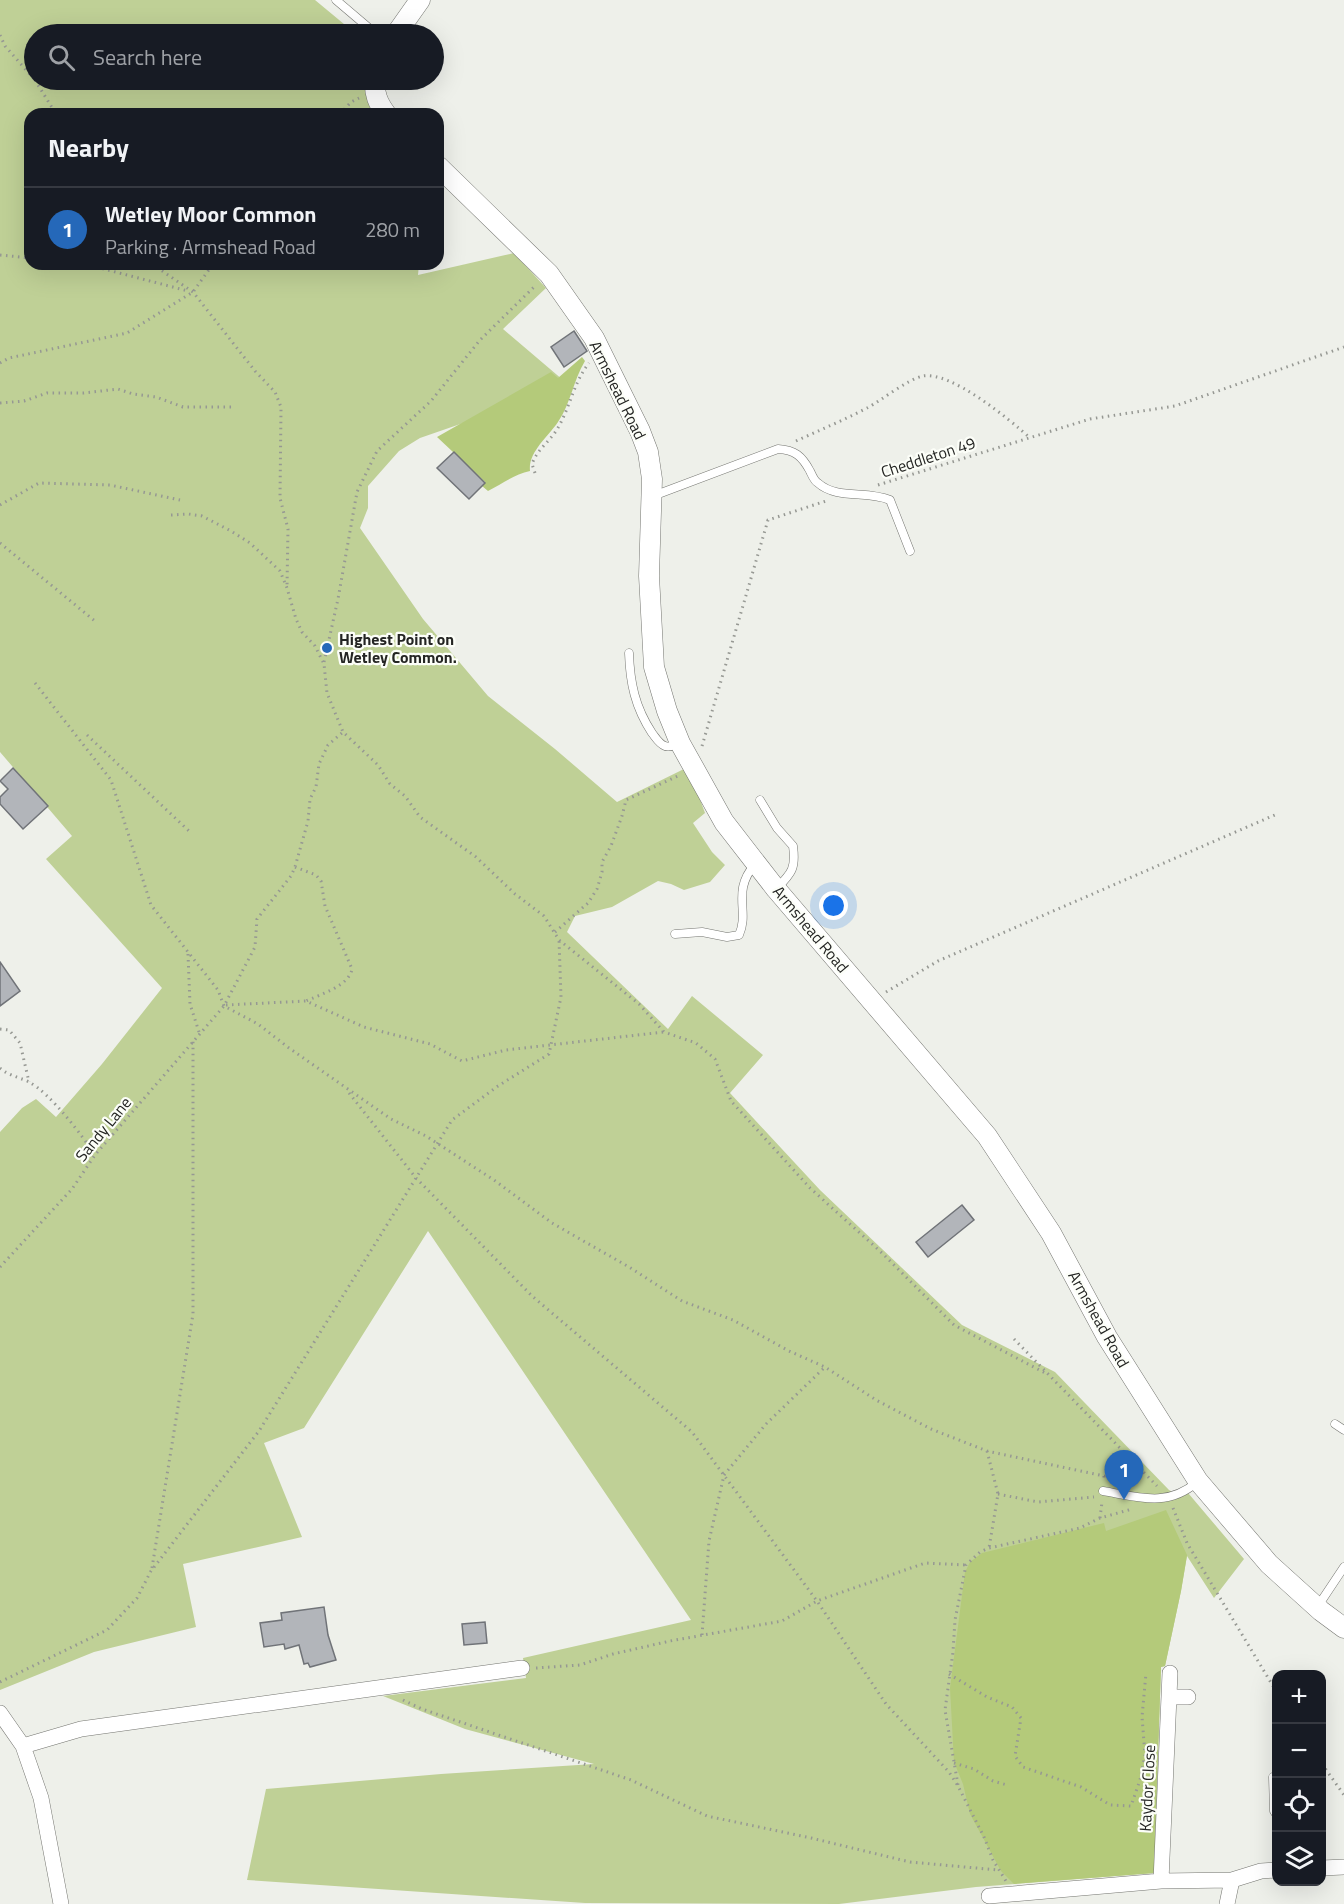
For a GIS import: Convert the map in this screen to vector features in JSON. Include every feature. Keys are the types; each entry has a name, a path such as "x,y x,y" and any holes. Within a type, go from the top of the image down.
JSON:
{"street":[{"path":"403,24 420,0"},
{"path":"375,90 377,101 382,108"},
{"name":"Armshead Road","path":"444,172 549,274 594,338 640,432 648,452 652,479 649,576 654,667 666,711 680,743 724,822 776,889 987,1136 1051,1233 1107,1337 1198,1481 1269,1564 1344,1628"},
{"path":"23,1746 81,1729 522,1668"},
{"name":"Kaydor Close","path":"1161,1881 1170,1673"},
{"path":"1170,1697 1188,1697"},
{"path":"0,1713 23,1746 41,1798 61,1904"},
{"path":"1326,1867 1344,1867"},
{"path":"989,1896 1161,1881 1232,1880 1261,1871 1272,1870"},
{"path":"1227,1904 1232,1880"}],"lane":[{"path":"336,0 364,24"},
{"path":"652,497 778,449 794,451 808,467 816,483 834,492 880,496 890,500 910,551"},
{"path":"629,653 630,678 636,702 645,723 657,741 663,745 669,747 680,743"},
{"path":"760,800 777,828 793,846 791,874 776,889"},
{"path":"675,934 702,932 727,937 739,935 741,894 746,874 756,863"},
{"path":"1335,1424 1344,1430"},
{"path":"1102,1494 1153,1500 1169,1498 1186,1492 1198,1481"},
{"path":"1317,1607 1344,1567"}],"path":[{"path":"0,35 5,46 24,67"},
{"path":"42,90 52,108"},
{"path":"346,108 367,90"},
{"path":"0,255 24,257"},
{"path":"108,270 192,292"},
{"path":"161,270 192,292 255,371 275,392 281,407 280,498 288,529 287,588"},
{"path":"0,363 9,358 127,333 192,292 208,270"},
{"path":"549,274 480,340 431,401 377,451 357,492 324,664 327,693 344,732 378,765 390,784 405,796 420,817 476,856 515,894 543,916 560,940 639,1004 664,1032"},
{"name":"Cheddleton 49","path":"695,768 768,520 1090,419 1174,406 1344,347"},
{"path":"535,472 532,464 535,454 555,433 567,412 582,372 601,352"},
{"path":"778,449 868,407 922,376 938,376 954,383 1005,415 1029,437"},
{"path":"0,403 24,401 46,393 84,393 118,389 133,394 156,397 183,407 233,407"},
{"path":"0,505 39,483 110,485 180,500"},
{"path":"171,515 188,513 202,516 231,531 267,558 280,571 302,632 315,646 324,664"},
{"path":"0,543 96,621"},
{"path":"35,683 111,780 151,905 218,990 224,1005 258,1024 347,1090 391,1119 426,1136 494,1180 552,1222 682,1301 733,1320 789,1351 825,1367 885,1405 931,1429 987,1451 1104,1476"},
{"name":"Sandy Lane","path":"0,1267 72,1189 95,1155 224,1005 255,947 257,919 291,876 295,867 308,821 310,799 316,787 319,764 328,745 344,732"},
{"path":"87,735 189,831"},
{"path":"555,932 588,903 597,889 602,872 602,862 611,846 626,800 695,768"},
{"path":"873,1001 938,961 1277,814"},
{"path":"224,1005 306,1001 346,981 351,975 352,969 325,906 321,881 316,875 295,867"},
{"path":"0,1682 107,1630 137,1598 151,1571 259,1431 452,1120 498,1086 549,1054 561,997 560,940"},
{"path":"188,952 190,1004 199,1032"},
{"path":"306,1001 364,1027 430,1044 462,1061 506,1050 664,1032 696,1042 715,1059 731,1101 810,1188 882,1253 954,1325 1047,1374"},
{"path":"0,1029 9,1030 20,1042 29,1082"},
{"path":"151,1571 193,1314 194,1039"},
{"path":"0,1068 40,1090 82,1134 95,1155"},
{"path":"347,1090 416,1178 532,1296 692,1432 818,1601 886,1704 949,1773 984,1837 998,1870 1016,1894"},
{"path":"1014,1339 1169,1498 1187,1543 1272,1684"},
{"path":"702,1635 709,1541 724,1475 766,1424 825,1367"},
{"path":"987,1451 998,1494 989,1548"},
{"path":"998,1494 1038,1502 1102,1494"},
{"path":"958,1786 945,1710 955,1620 966,1565 980,1552 989,1548 1080,1528 1100,1518 1137,1507"},
{"path":"522,1668 580,1665 613,1654 782,1621 818,1601 926,1563 966,1565"},
{"path":"949,1674 987,1697 1012,1707 1021,1718 1015,1756 1023,1767 1081,1787 1110,1805 1131,1806 1140,1780 1144,1755 1142,1718 1146,1673"},
{"path":"378,1688 422,1709 631,1780 707,1816 910,1862 998,1870"},
{"path":"954,1763 974,1769 993,1782 1006,1785"},
{"path":"1326,1770 1344,1795"}],"green space":[{"path":"0,0 315,0 344,24 24,24 24,90 366,90 374,108 24,108 24,270 418,270 418,275 514,253 546,288 503,329 570,386 420,438 399,451 368,486 368,508 360,528 423,619 488,696 617,802 688,767 705,813 693,823 712,852 725,865 710,882 684,890 658,881 612,907 575,916 567,932 668,1029 692,996 763,1055 730,1093 820,1190 962,1325 1055,1372 1169,1490 1174,1493 1183,1487 1244,1559 1214,1598 1187,1556 1165,1666 1161,1667 1154,1873 976,1887 839,1904 585,1903 247,1880 266,1789 594,1764 465,1729 383,1696 526,1678 523,1658 691,1620 428,1231 304,1428 264,1443 302,1537 183,1564 196,1627 94,1652 0,1690 0,1132 22,1108 36,1099 56,1117 102,1064 162,988 46,859 72,836 0,752"},
{"path":"582,357 585,361 566,407 558,422 535,451 530,471 488,491 482,486 485,482 437,437 551,372 558,378"},
{"path":"1166,1510 1187,1555 1165,1666 1161,1667 1154,1873 1014,1884 1001,1871 970,1814 963,1784 954,1762 950,1688 965,1572 970,1562 982,1553 1104,1523 1106,1531"}],"building":[{"path":"574,331 587,351 564,367 551,347"},
{"path":"454,452 485,483 469,499 437,468"},
{"path":"13,768 48,806 23,829 0,804 0,797 8,789 0,781"},
{"path":"0,962 20,991 0,1006"},
{"path":"962,1205 974,1220 928,1257 916,1242"},
{"path":"324,1607 328,1635 336,1660 310,1667 308,1663 304,1664 299,1645 285,1649 284,1644 264,1647 260,1623 282,1620 281,1613"},
{"path":"485,1622 487,1643 464,1645 462,1624"}],"place":[{"name":"Highest Point on Wetley Common.","path":"327,648"},
{"name":"Wetley Moor Common","path":"1124,1500"}]}
